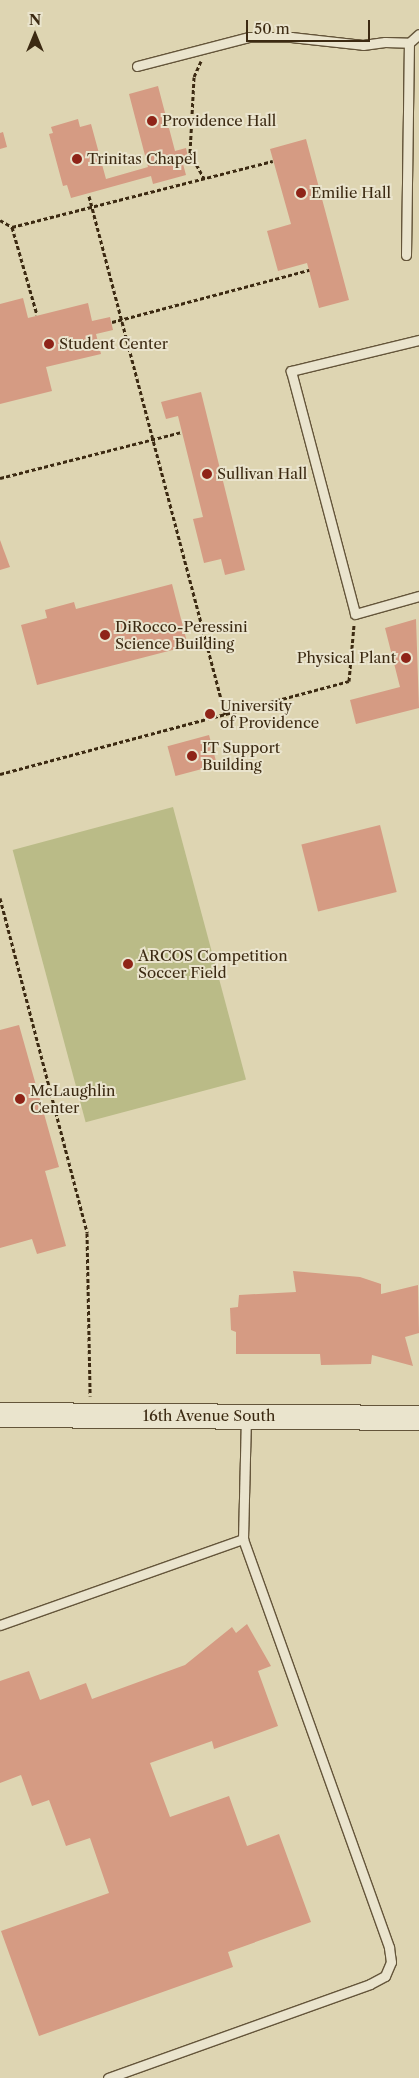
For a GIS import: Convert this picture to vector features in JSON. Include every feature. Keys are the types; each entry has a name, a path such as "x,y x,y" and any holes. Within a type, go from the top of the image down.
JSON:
{"street":[{"name":"16th Avenue South","path":"0,1415 419,1418"}],"lane":[{"path":"137,66 248,37 291,37 363,45 385,42 409,43 419,34"},
{"path":"406,255 409,43"},
{"path":"419,340 291,371 355,614 419,596"},
{"path":"108,2078 370,1984 386,1976 392,1962 389,1947 243,1539 246,1417"},
{"path":"0,1625 243,1539"}],"path":[{"path":"204,178 190,153 194,77 207,47"},
{"path":"12,228 273,161"},
{"path":"89,196 225,714"},
{"path":"0,220 12,228 37,316"},
{"path":"112,322 308,270"},
{"path":"0,478 182,432"},
{"path":"0,774 349,681 355,614"},
{"path":"0,898 87,1233 90,1416"}],"green space":[{"name":"ARCOS Competition Soccer Field","path":"173,807 246,1079 86,1122 13,850"}],"building":[{"path":"158,86 175,151 186,148 189,162 183,164 186,175 153,184 151,176 71,198 67,185 63,186 49,134 53,133 51,127 78,119 80,127 91,124 106,179 148,167 129,94"},
{"path":"3,132 7,147 0,149 0,133"},
{"name":"Emilie Hall","path":"306,139 349,300 319,308 307,263 278,271 267,231 291,224 270,149"},
{"name":"Student Center","path":"23,298 28,318 88,303 92,321 110,317 113,330 96,334 101,354 46,367 52,391 0,404 0,304"},
{"name":"Sullivan Hall","path":"201,392 245,570 225,575 221,559 204,563 193,519 203,517 178,416 166,419 161,402"},
{"path":"0,540 10,567 0,570"},
{"name":"DiRocco-Peressini Science Building","path":"172,584 188,646 37,685 21,625 47,618 45,610 74,602 76,609"},
{"name":"Physical Plant","path":"416,619 419,708 356,724 350,700 400,687 385,628"},
{"name":"IT Support Building","path":"209,735 217,765 175,776 167,746"},
{"path":"380,825 397,892 318,912 301,845"},
{"name":"McLaughlin Center","path":"19,1025 59,1167 45,1171 66,1246 37,1254 32,1239 0,1248 0,1030"},
{"path":"293,1271 360,1277 381,1284 381,1294 418,1285 419,1333 405,1337 413,1366 372,1355 371,1364 321,1365 320,1354 236,1354 236,1332 231,1330 230,1308 238,1307 239,1295 296,1292"},
{"path":"247,1624 271,1666 258,1671 278,1726 214,1749 212,1741 150,1763 170,1817 229,1796 247,1846 279,1834 311,1922 228,1952 233,1967 39,2036 1,1931 109,1893 90,1838 66,1846 49,1800 32,1806 21,1775 0,1783 0,1681 29,1671 40,1700 86,1683 92,1699 185,1665 232,1627 236,1633"}],"place":[{"name":"Providence Hall","path":"152,121"},
{"name":"Trinitas Chapel","path":"77,159"},
{"name":"Emilie Hall","path":"301,193"},
{"name":"Student Center","path":"49,344"},
{"name":"Sullivan Hall","path":"207,474"},
{"name":"DiRocco-Peressini Science Building","path":"105,635"},
{"name":"Physical Plant","path":"406,658"},
{"name":"University of Providence","path":"210,714"},
{"name":"IT Support Building","path":"192,756"},
{"name":"ARCOS Competition Soccer Field","path":"128,964"},
{"name":"McLaughlin Center","path":"20,1099"}]}
